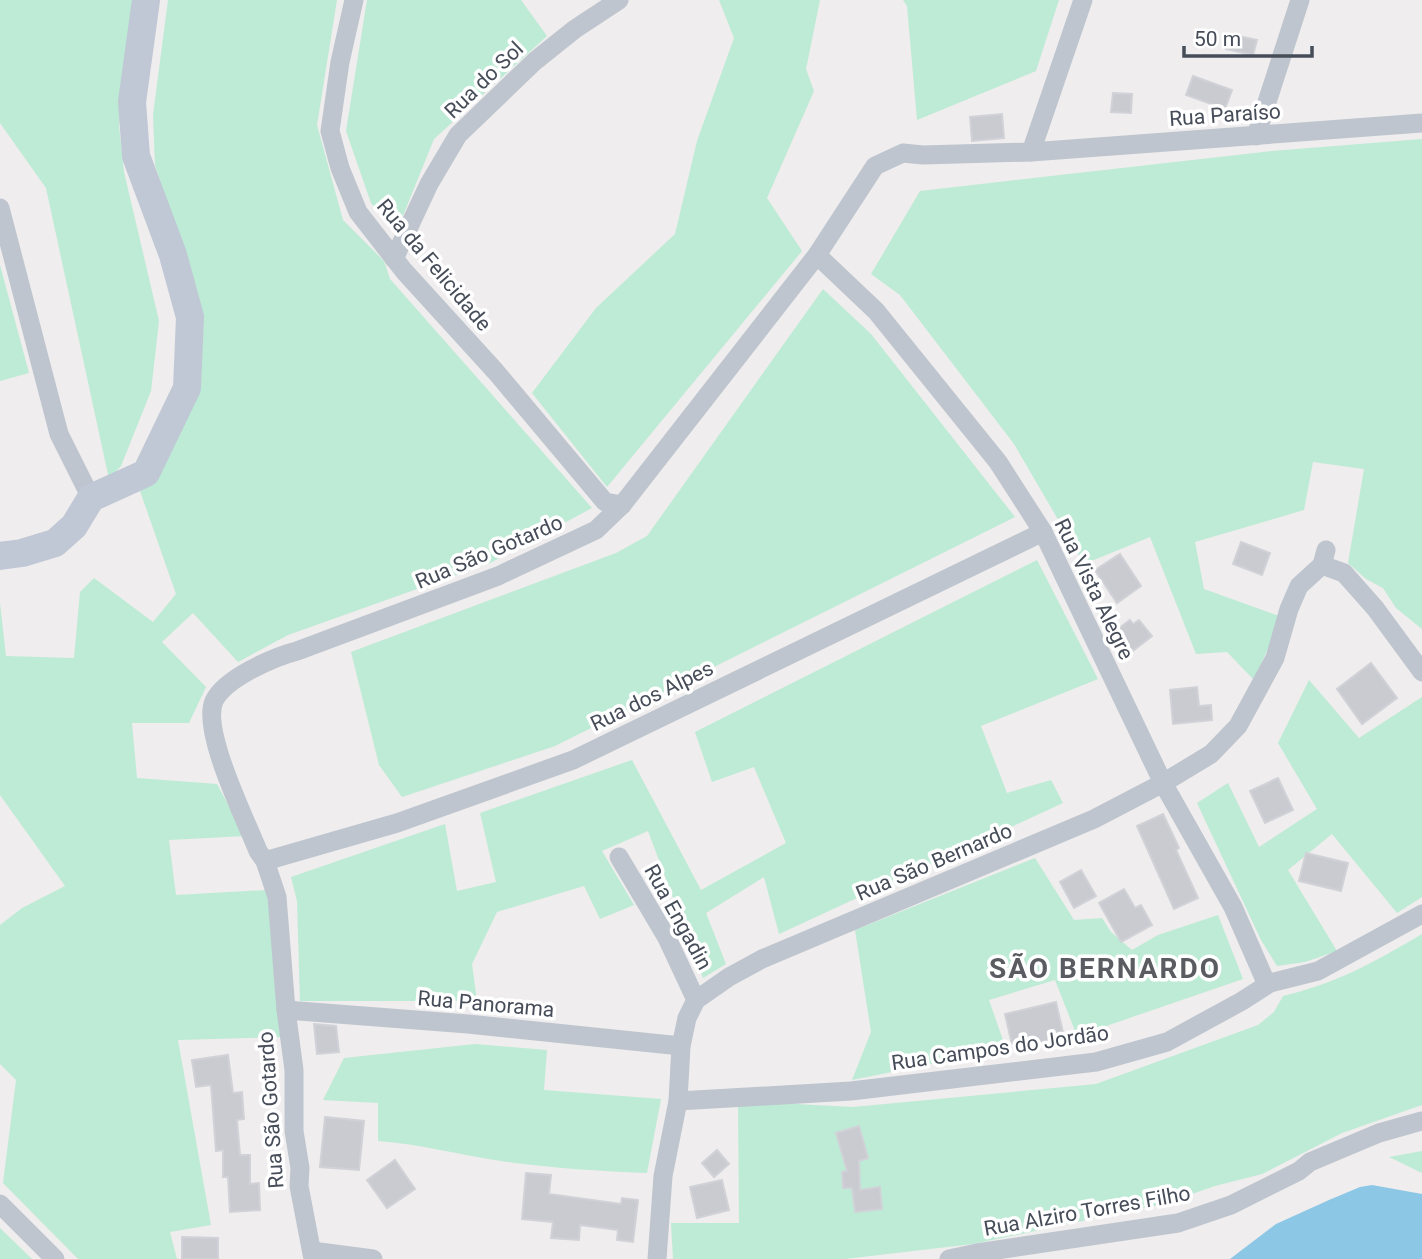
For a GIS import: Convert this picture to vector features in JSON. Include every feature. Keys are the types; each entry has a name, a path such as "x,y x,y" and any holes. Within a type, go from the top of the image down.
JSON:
{"street":[{"path":"0,556 22,553 55,543 74,526 90,498 146,473 187,388 190,317 173,255 135,156 132,102 146,0"},
{"name":"Rua da Felicidade","path":"354,0 340,62 330,131 340,168 358,212 394,259 496,372 605,502 622,505"},
{"name":"Rua do Sol","path":"394,259 429,184 458,135 535,61 575,29 619,0"},
{"path":"1031,152 1083,0"},
{"path":"1256,136 1300,0"},
{"name":"Rua Paraíso","path":"1031,152 1422,123"},
{"name":"Rua São Gotardo","path":"312,1255 299,1186 300,1168 294,1132 294,1070 277,897 218,748 214,701 223,690 248,671 276,657 498,576 596,530 622,505 817,255 875,166 903,153 923,155 1031,152"},
{"path":"0,208 59,434 90,498"},
{"name":"Rua Vista Alegre","path":"817,255 885,321 998,462 1043,532 1163,783 1233,907 1264,978 1270,983"},
{"name":"Rua dos Alpes","path":"265,861 397,823 573,760 1043,532"},
{"name":"Rua São Bernardo","path":"696,1000 729,977 762,959 1094,819 1211,754 1238,726 1275,658 1289,609 1299,586 1324,557 1344,573 1375,608 1422,672"},
{"name":"Rua Engadin","path":"619,857 667,938 696,1000"},
{"name":"Rua Campos do Jordão","path":"678,1101 851,1091 1096,1062 1167,1042 1270,983 1318,971 1422,914"},
{"path":"657,1259 663,1176 678,1101 681,1046 687,1018 696,1000"},
{"name":"Rua Panorama","path":"286,1010 468,1024 681,1046"},
{"name":"Rua Alziro Torres Filho","path":"949,1259 1178,1223 1231,1205 1299,1171 1310,1162 1379,1133 1422,1121"},
{"path":"0,1204 55,1259"},
{"path":"312,1255 373,1259"}],"green space":[{"path":"0,0 136,0 119,126 124,172 159,321 151,391 121,466 109,479 46,188 0,123"},
{"path":"168,0 337,0 317,125 343,220 384,261 390,279 592,508 490,563 288,635 238,662 193,613 162,642 206,687 189,723 132,723 137,778 217,784 245,836 169,840 176,895 267,890 282,1037 178,1040 211,1225 170,1232 177,1259 78,1259 3,1183 16,1080 0,1064 0,925 22,908 65,886 0,795 0,603 6,656 74,658 80,592 94,578 153,622 176,594 140,491 195,391 182,248 155,165 153,115"},
{"path":"367,0 521,0 547,36 434,139 396,233 371,203 346,131"},
{"path":"719,0 820,0 806,69 814,91 767,198 802,251 607,487 532,393 596,308 675,234 697,141 734,38"},
{"path":"903,0 1059,0 1036,71 917,120 907,6"},
{"path":"1422,139 1422,629 1396,608 1383,588 1366,579 1348,563 1364,469 1313,462 1304,510 1195,542 1204,589 1282,617 1254,680 1227,652 1196,654 1150,537 1084,564 1014,444 900,295 871,274 920,191 1272,151"},
{"path":"0,265 29,373 0,381"},
{"path":"823,289 871,334 1015,517 555,746 402,797 379,765 351,652 616,553 647,536"},
{"path":"1037,560 1098,679 981,726 1007,793 1051,780 1063,803 779,934 764,877 706,913 726,964 703,978 648,831 602,851 634,905 600,919 584,886 497,912 472,964 477,1001 300,1001 297,901 291,877 445,824 457,891 496,882 480,813 632,760 701,890 786,843 754,767 712,782 695,732"},
{"path":"1309,680 1359,738 1422,697 1422,897 1397,913 1332,834 1288,870 1337,951 1305,962 1277,966 1261,940 1197,803 1228,783 1259,847 1317,809 1278,743"},
{"path":"1035,858 1074,920 1102,918 1111,932 1132,950 1158,935 1218,915 1243,979 1077,1036 1055,980 989,1000 1006,1049 852,1080 871,1032 855,930"},
{"path":"1422,934 1422,1105 1342,1133 1262,1174 1215,1186 1163,1204 973,1244 845,1259 673,1259 671,1223 739,1223 738,1101 853,1107 1096,1084 1258,1025 1274,1012 1283,996 1338,978"},
{"path":"475,1044 547,1050 544,1090 661,1099 647,1173 519,1163 378,1141 378,1103 323,1100 344,1058"},
{"path":"1422,1151 1422,1173 1389,1157"},
{"path":"0,1228 32,1259 0,1259"}],"water":[{"path":"1372,1185 1422,1194 1422,1259 1230,1259 1276,1224 1360,1187"}],"building":[{"path":"1229,34 1257,40 1253,55 1226,49"},
{"path":"1193,76 1232,90 1225,109 1186,95"},
{"path":"1113,93 1132,94 1131,113 1111,112"},
{"path":"1002,114 1004,138 972,141 970,117"},
{"path":"1241,542 1270,553 1262,575 1233,564"},
{"path":"1120,554 1141,586 1117,603 1095,570"},
{"path":"1130,620 1133,624 1139,620 1152,636 1130,653 1114,632"},
{"path":"1371,663 1397,698 1362,724 1337,689"},
{"path":"1197,687 1199,706 1211,705 1212,720 1173,724 1170,690"},
{"path":"1278,778 1293,810 1265,823 1250,791"},
{"path":"1163,814 1198,898 1174,909 1137,826"},
{"path":"1306,853 1348,863 1341,891 1299,881"},
{"path":"1081,870 1096,896 1074,908 1060,882"},
{"path":"1124,889 1135,908 1141,905 1152,925 1121,942 1099,903"},
{"path":"1056,1002 1064,1037 1013,1049 1005,1014"},
{"path":"314,1024 336,1026 339,1052 317,1054"},
{"path":"228,1055 233,1093 242,1092 244,1119 237,1120 240,1155 250,1155 250,1184 259,1183 260,1210 230,1212 228,1177 223,1177 223,1150 216,1151 211,1085 196,1087 192,1060"},
{"path":"325,1117 364,1121 359,1170 320,1167"},
{"path":"859,1126 868,1158 859,1161 860,1190 880,1187 882,1209 855,1212 852,1188 843,1188 842,1172 847,1171 836,1133"},
{"path":"717,1150 729,1164 714,1177 702,1163"},
{"path":"395,1160 415,1189 387,1208 367,1180"},
{"path":"526,1173 551,1175 549,1194 621,1204 622,1198 638,1200 633,1242 617,1240 618,1230 580,1225 579,1240 551,1238 553,1222 522,1219"},
{"path":"722,1180 729,1210 697,1218 690,1187"},
{"path":"182,1237 218,1238 218,1259 182,1259"}],"district":[{"name":"SÃO BERNARDO","path":"1105,968"}]}
